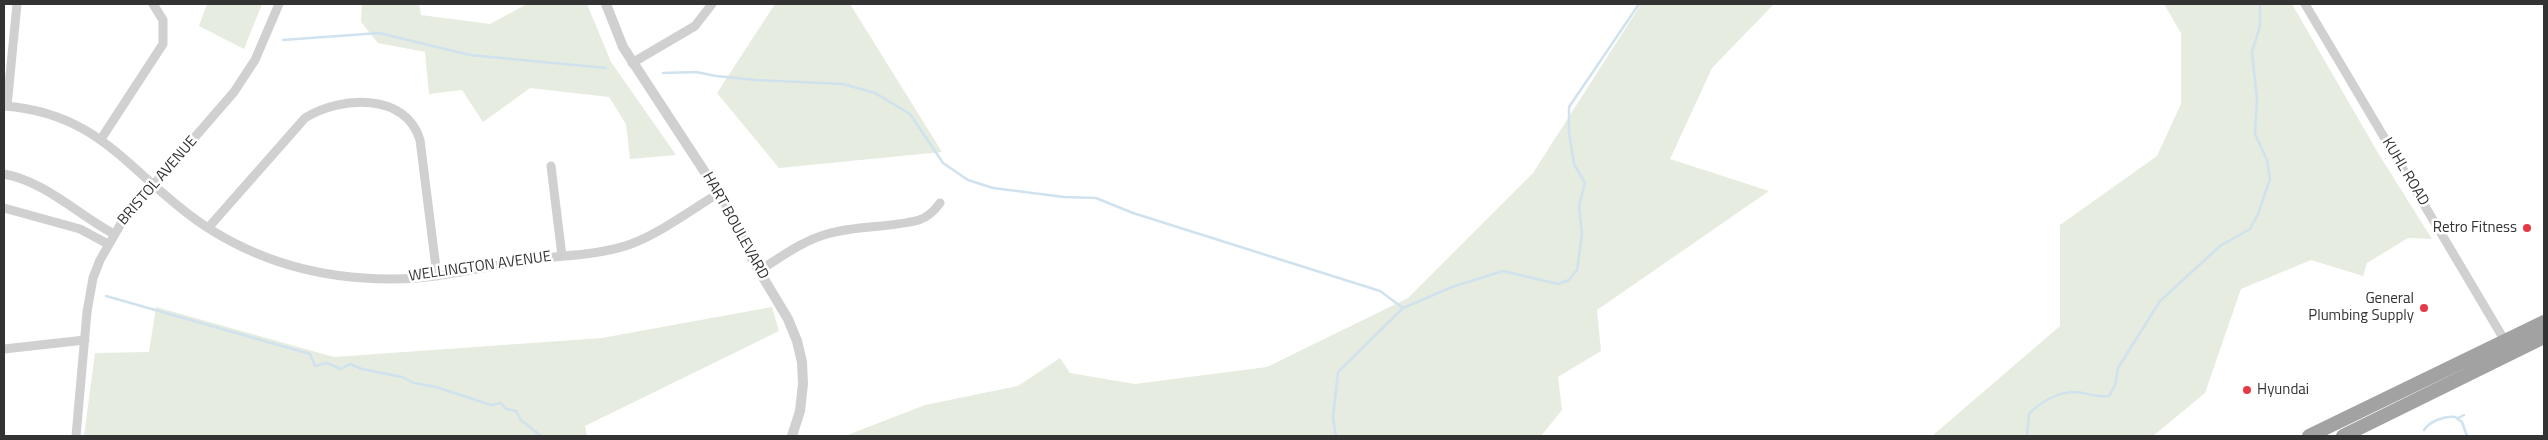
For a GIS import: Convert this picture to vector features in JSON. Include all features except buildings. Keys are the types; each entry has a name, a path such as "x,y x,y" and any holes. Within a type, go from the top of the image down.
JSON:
{"highway":[{"path":"2309,436 2544,322"},
{"path":"2343,436 2544,337"}],"street":[{"path":"5,106 17,4"},
{"path":"101,139 163,44 163,20 153,4"},
{"name":"BRISTOL AVENUE","path":"76,436 85,340 94,278 108,244 154,184 223,107 255,60 279,4"},
{"name":"HART BOULEVARD","path":"606,4 619,39 632,63 719,193 759,271 788,319 802,362 801,402 792,436"},
{"path":"632,63 695,26 712,4"},
{"name":"KUHL ROAD","path":"2305,4 2505,341"},
{"path":"208,228 305,118 322,108 340,104 382,104 405,115 417,128 437,276"},
{"name":"WELLINGTON AVENUE","path":"5,106 55,116 101,139 208,228 246,249 301,269 340,276 379,279 437,276 488,266 630,244 655,232 719,193"},
{"path":"551,166 562,256"},
{"path":"4,174 21,178 50,192 95,224 114,234"},
{"path":"759,271 794,248 815,238 853,228 920,220 933,212 940,203"},
{"path":"4,208 80,229 108,244"},
{"path":"4,349 85,340"}],"shaded area":[{"path":"207,4 262,4 244,49 199,26"},
{"path":"362,4 419,4 421,15 490,24 527,4 587,4 611,62 676,155 630,159 626,124 609,97 530,88 483,122 462,90 429,94 425,52 378,43 361,22"},
{"path":"775,4 850,4 942,152 779,168 717,93"},
{"path":"1641,4 1774,4 1712,68 1670,159 1769,191 1597,310 1601,351 1558,377 1562,410 1541,436 845,436 925,405 1018,386 1060,358 1070,373 1135,384 1267,367 1408,298 1533,173"},
{"path":"2164,4 2292,4 2378,153 2432,239 2408,238 2367,263 2363,276 2311,260 2241,289 2205,393 2153,436 1932,436 2060,326 2060,225 2157,156 2181,104 2181,33"},
{"path":"156,307 334,357 602,338 772,307 779,331 585,426 587,436 84,436 95,353 149,352"}],"waterway":[{"path":"1336,436 1333,417 1338,372 1403,308 1452,287 1503,271 1558,284 1569,280 1577,270 1582,234 1579,206 1585,183 1574,164 1569,133 1569,107 1639,4"},
{"path":"2027,436 2029,414 2050,398 2068,392 2109,396 2115,385 2118,368 2160,301 2220,246 2250,229 2258,214 2270,179 2267,160 2255,134 2257,99 2252,52 2260,26 2260,4"},
{"path":"283,40 379,33 470,55 606,68"},
{"path":"663,73 696,72 756,80 843,84 875,93 910,114 943,163 968,180 993,188 1064,197 1096,198 1133,213 1380,291 1403,308"},
{"path":"106,296 310,354 315,366 327,363 341,369 350,364 362,369 402,377 414,383 436,387 491,405 501,403 506,409 516,411 521,420 541,436"},
{"path":"2458,418 2464,415"},
{"path":"2424,430 2438,420 2446,417 2455,417 2462,422 2467,436"}],"place":[{"name":"Retro Fitness","path":"2527,228"},
{"name":"General Plumbing Supply","path":"2424,308"},
{"name":"Hyundai","path":"2247,390"}]}
